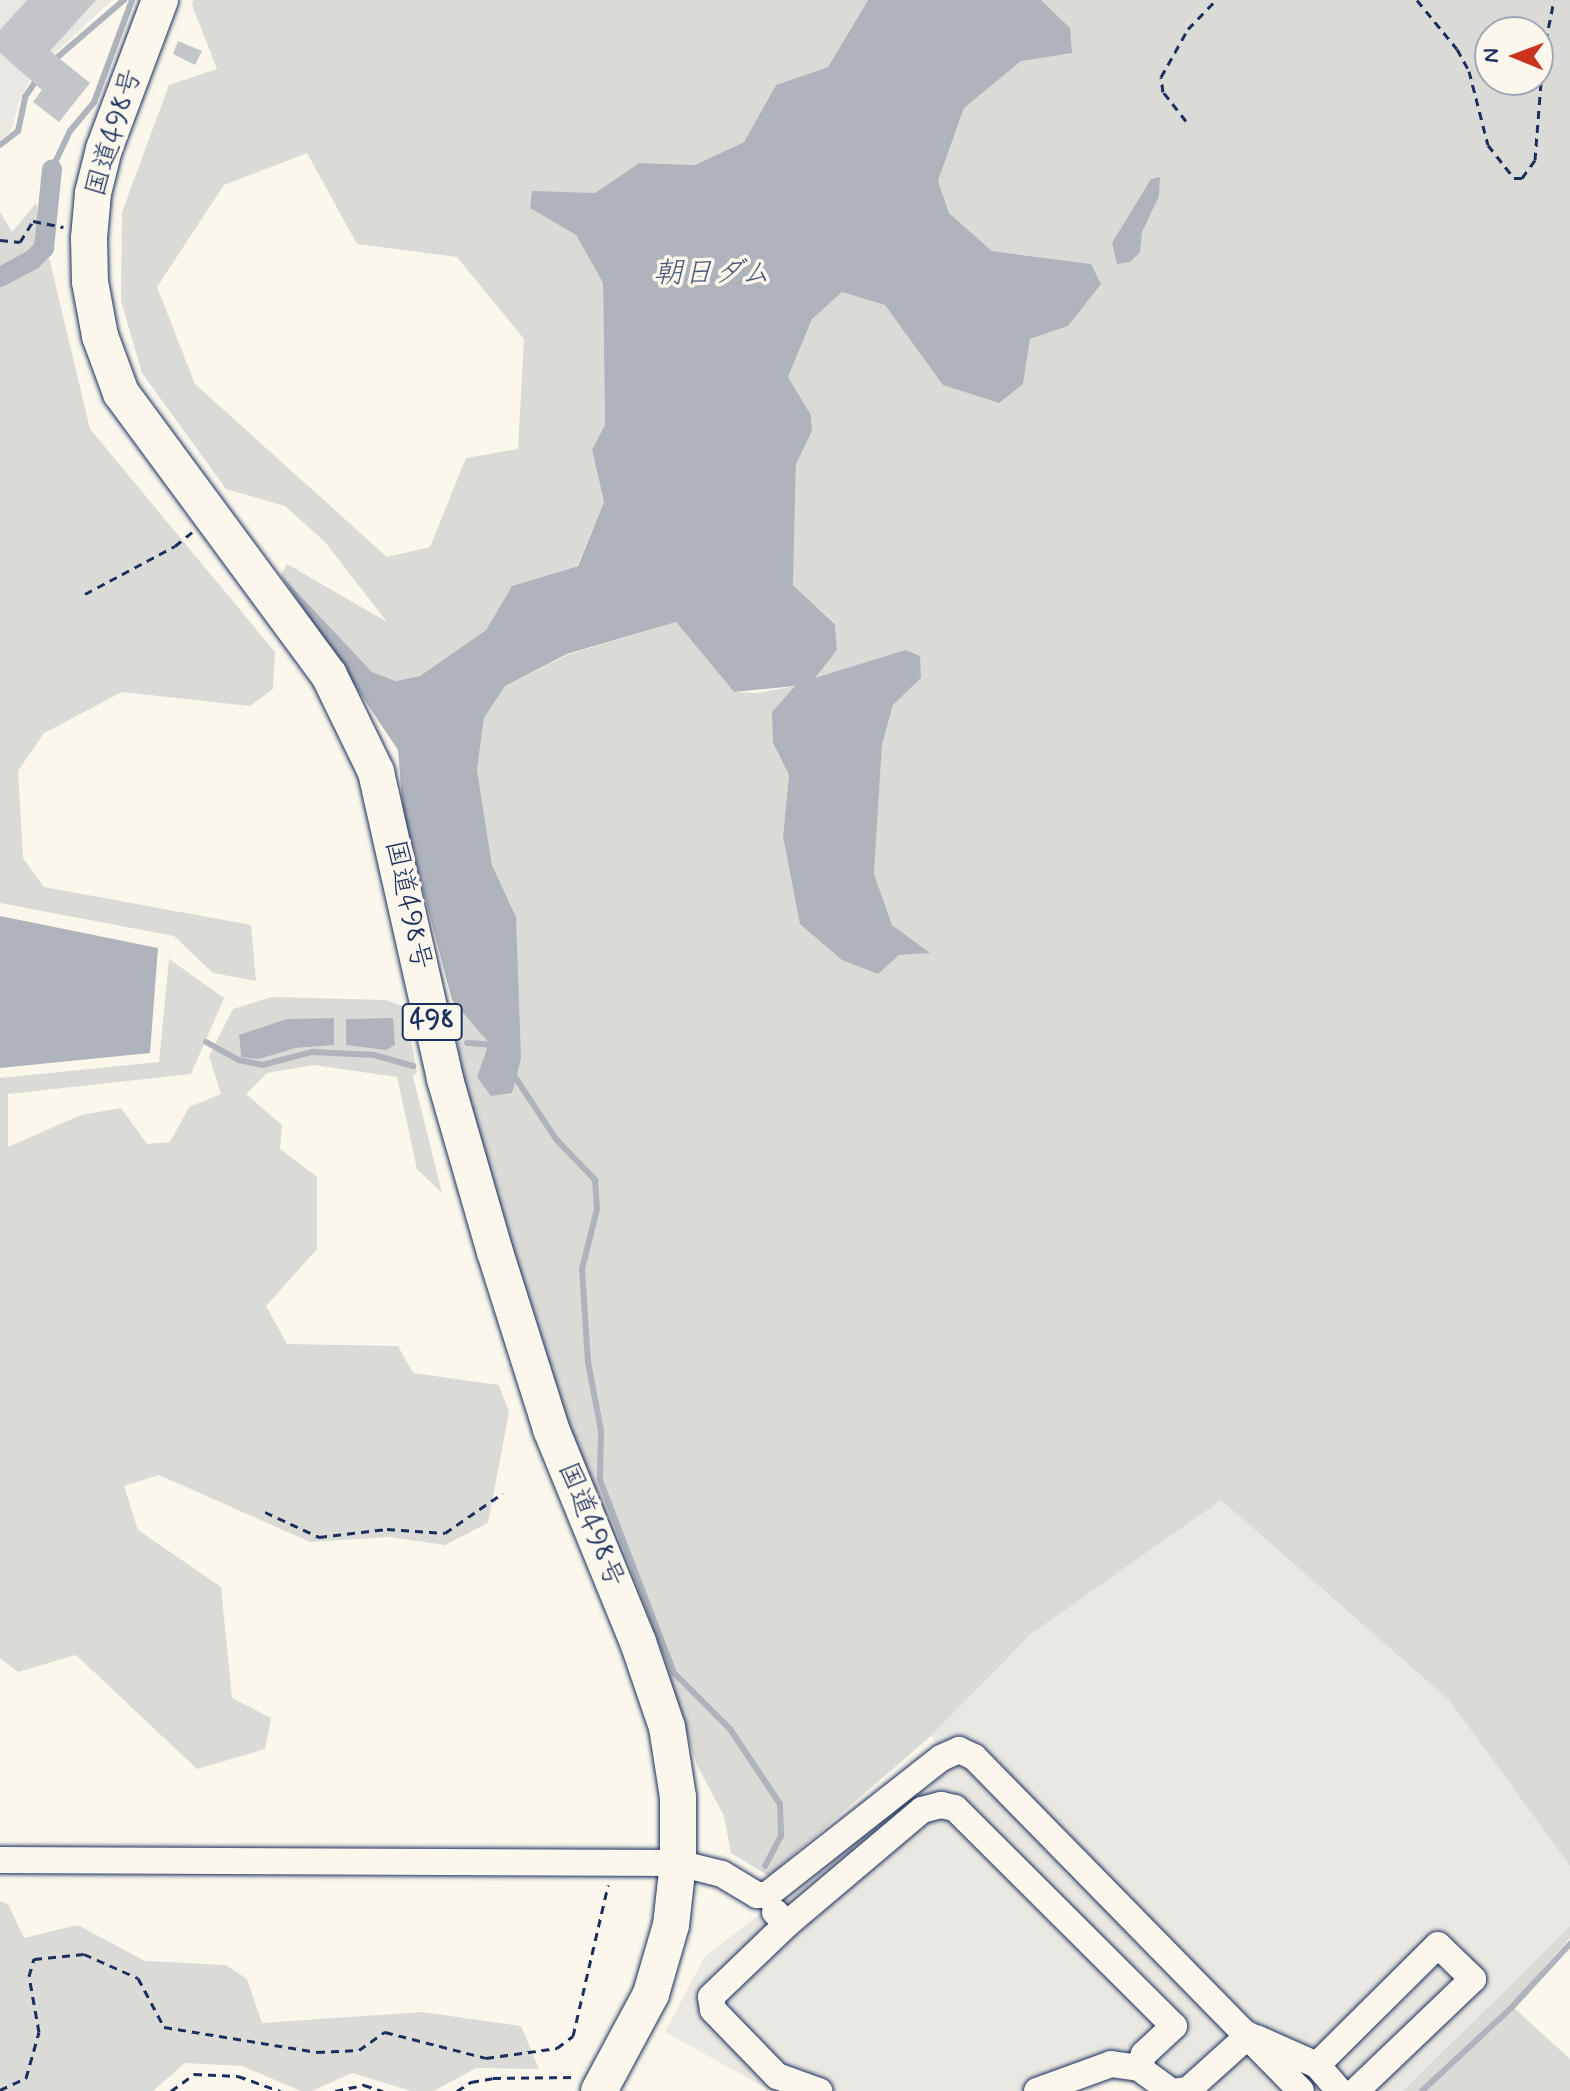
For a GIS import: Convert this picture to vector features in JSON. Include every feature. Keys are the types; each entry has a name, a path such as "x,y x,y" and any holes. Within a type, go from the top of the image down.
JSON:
{"highway":[{"name":"国道498号","path":"160,0 104,149 93,193 89,238 90,282 100,336 121,393 329,675 376,772 445,1079 495,1252 551,1429 638,1642 667,1727 678,1797 678,1863 671,1925 651,1994 601,2089"}],"street":[{"path":"757,1895 767,1895 941,1758 959,1750 974,1757 1301,2091"},
{"path":"819,2091 777,2076 713,2010 711,1997 787,1924 922,1810 941,1805 955,1808 1174,2026 1144,2054 1139,2068"},
{"path":"0,1860 678,1863 722,1874 757,1895 787,1924"},
{"path":"1317,2065 1438,1945 1473,1979 1356,2091"},
{"path":"1249,2035 1317,2065 1340,2091"},
{"path":"1180,2091 1188,2090 1249,2035"},
{"path":"1037,2091 1111,2064 1139,2068 1171,2091"}],"path":[{"path":"1186,121 1163,92 1161,77 1188,29 1216,0"},
{"path":"1417,0 1457,49 1469,71 1488,145 1514,178 1522,178 1535,160 1543,55 1554,0"},
{"path":"0,240 20,242 33,221 56,224"},
{"path":"85,594 175,546 212,517"},
{"path":"265,1512 319,1537 387,1529 445,1533 503,1493"},
{"path":"0,2090 26,2078 39,2032 29,1976 34,1959 84,1954 138,1978 164,2027 317,2052 359,2050 385,2032 486,2058 557,2048 573,2036 613,1864"},
{"path":"171,2091 194,2074 238,2076 280,2091"},
{"path":"457,2091 471,2082 493,2078 578,2077 601,2089"},
{"path":"335,2091 364,2085 383,2091"}],"shaded area":[{"path":"0,0 112,0 34,73 20,99 11,131 0,140"},
{"path":"193,0 868,0 828,67 776,85 744,142 695,165 639,163 595,193 530,208 576,235 603,283 605,426 592,450 604,502 577,566 512,586 486,630 420,676 396,681 372,672 281,575 287,564 387,622 325,542 285,506 226,489 142,373 121,301 122,212 169,85 217,69 192,5","holes":["307,153 357,244 457,257 524,339 518,449 466,458 430,547 387,557 195,384 157,287 224,185"]},
{"path":"1041,0 1570,0 1570,1866 1449,1700 1221,1500 1031,1634 932,1735 769,1876 731,1853 724,1816 697,1765 666,1668 562,1418 467,1112 452,1000 489,1043 491,1096 516,917 492,865 477,770 484,718 505,686 567,655 676,622 734,692 757,693 796,686 773,743 789,775 783,836 899,955 929,953 892,925 874,874 882,745 893,705 921,678 905,650 814,679 837,650 835,623 793,585 796,464 812,430 811,415 788,377 812,319 842,291 885,305 943,384 1023,384 1030,339 1068,326 1091,264 992,251 949,213 938,181 964,108 1021,60 1070,28"},
{"path":"36,203 90,429 275,652 273,689 250,706 122,692 44,733 18,771 23,858 44,887 251,925 256,981 213,973 174,936 0,903 0,212 12,232"},
{"path":"169,959 224,998 191,1074 8,1094 8,1147 81,1115 121,1108 147,1144 170,1142 189,1107 221,1094 209,1056 233,1009 272,997 386,1000 405,1007 417,1072 413,1076 442,1193 417,1169 397,1077 314,1065 267,1073 246,1094 282,1125 280,1149 317,1177 317,1249 266,1306 287,1344 398,1346 413,1373 499,1385 509,1412 488,1523 445,1545 389,1537 310,1542 159,1475 124,1486 138,1530 221,1587 232,1698 271,1718 265,1749 197,1769 76,1655 18,1672 0,1658 0,1078 159,1062","holes":["239,1035 334,1045 296,1048 259,1059 241,1056"]},
{"path":"1221,1500 1449,1700 1570,1866 1570,1926 1403,2091 1150,2091 1140,2084 1090,2079 1065,2091 771,2091 665,2032 705,1956 947,1772 932,1735 1031,1634"},
{"path":"0,1901 8,1904 24,1938 78,1925 145,1961 226,1965 247,1979 262,2023 422,2012 521,2026 539,2069 476,2068 434,2091 411,2091 352,2073 312,2091 301,2091 242,2066 185,2063 153,2091 0,2091"},
{"path":"1570,1926 1570,1938 1511,2005 1570,2059 1570,2091 1403,2091"}],"water":[{"name":"朝日ダム","path":"868,0 1041,0 1070,28 1072,53 1021,61 964,108 938,181 949,213 992,251 1091,264 1101,284 1068,326 1030,339 1023,384 999,403 943,385 885,305 842,292 812,319 788,377 811,415 812,431 796,464 793,585 835,624 837,650 815,678 905,650 920,656 921,678 893,705 882,745 874,874 892,925 930,953 899,955 878,974 842,960 800,924 783,836 789,775 773,743 772,712 795,686 734,692 676,622 567,654 505,686 484,718 477,770 492,865 516,917 521,1059 512,1093 491,1096 477,1077 489,1043 452,1000 403,813 398,750 281,575 372,672 396,681 420,676 486,630 512,586 578,566 604,502 592,450 605,425 603,283 576,235 530,208 532,191 595,193 639,163 695,165 744,142 776,85 828,67"},
{"path":"1160,177 1159,196 1142,232 1140,252 1130,262 1117,264 1112,243 1151,179"},
{"path":"0,916 158,948 150,1053 0,1068"},
{"path":"334,1018 334,1045 296,1048 259,1059 241,1057 239,1035 287,1019"},
{"path":"393,1018 395,1045 386,1050 346,1045 346,1019"}],"building":[{"path":"27,0 96,0 50,51 90,83 59,122 33,102 42,90 0,53 0,30"},
{"path":"178,41 202,51 195,65 173,54"}],"waterway":[{"path":"53,61 124,0"},
{"path":"52,169 70,131 94,102 132,0"},
{"path":"0,145 18,131 25,97 38,78"},
{"path":"0,277 32,260 44,248 52,169"},
{"path":"206,1042 239,1060 262,1065 312,1052 374,1055 413,1066"},
{"path":"467,1043 496,1045"},
{"path":"513,1074 556,1139 595,1180 597,1209 582,1269 588,1362 601,1431 600,1480 674,1673 730,1729 780,1804 781,1836 765,1866"},
{"path":"1422,2091 1512,2007 1570,1944"}]}
